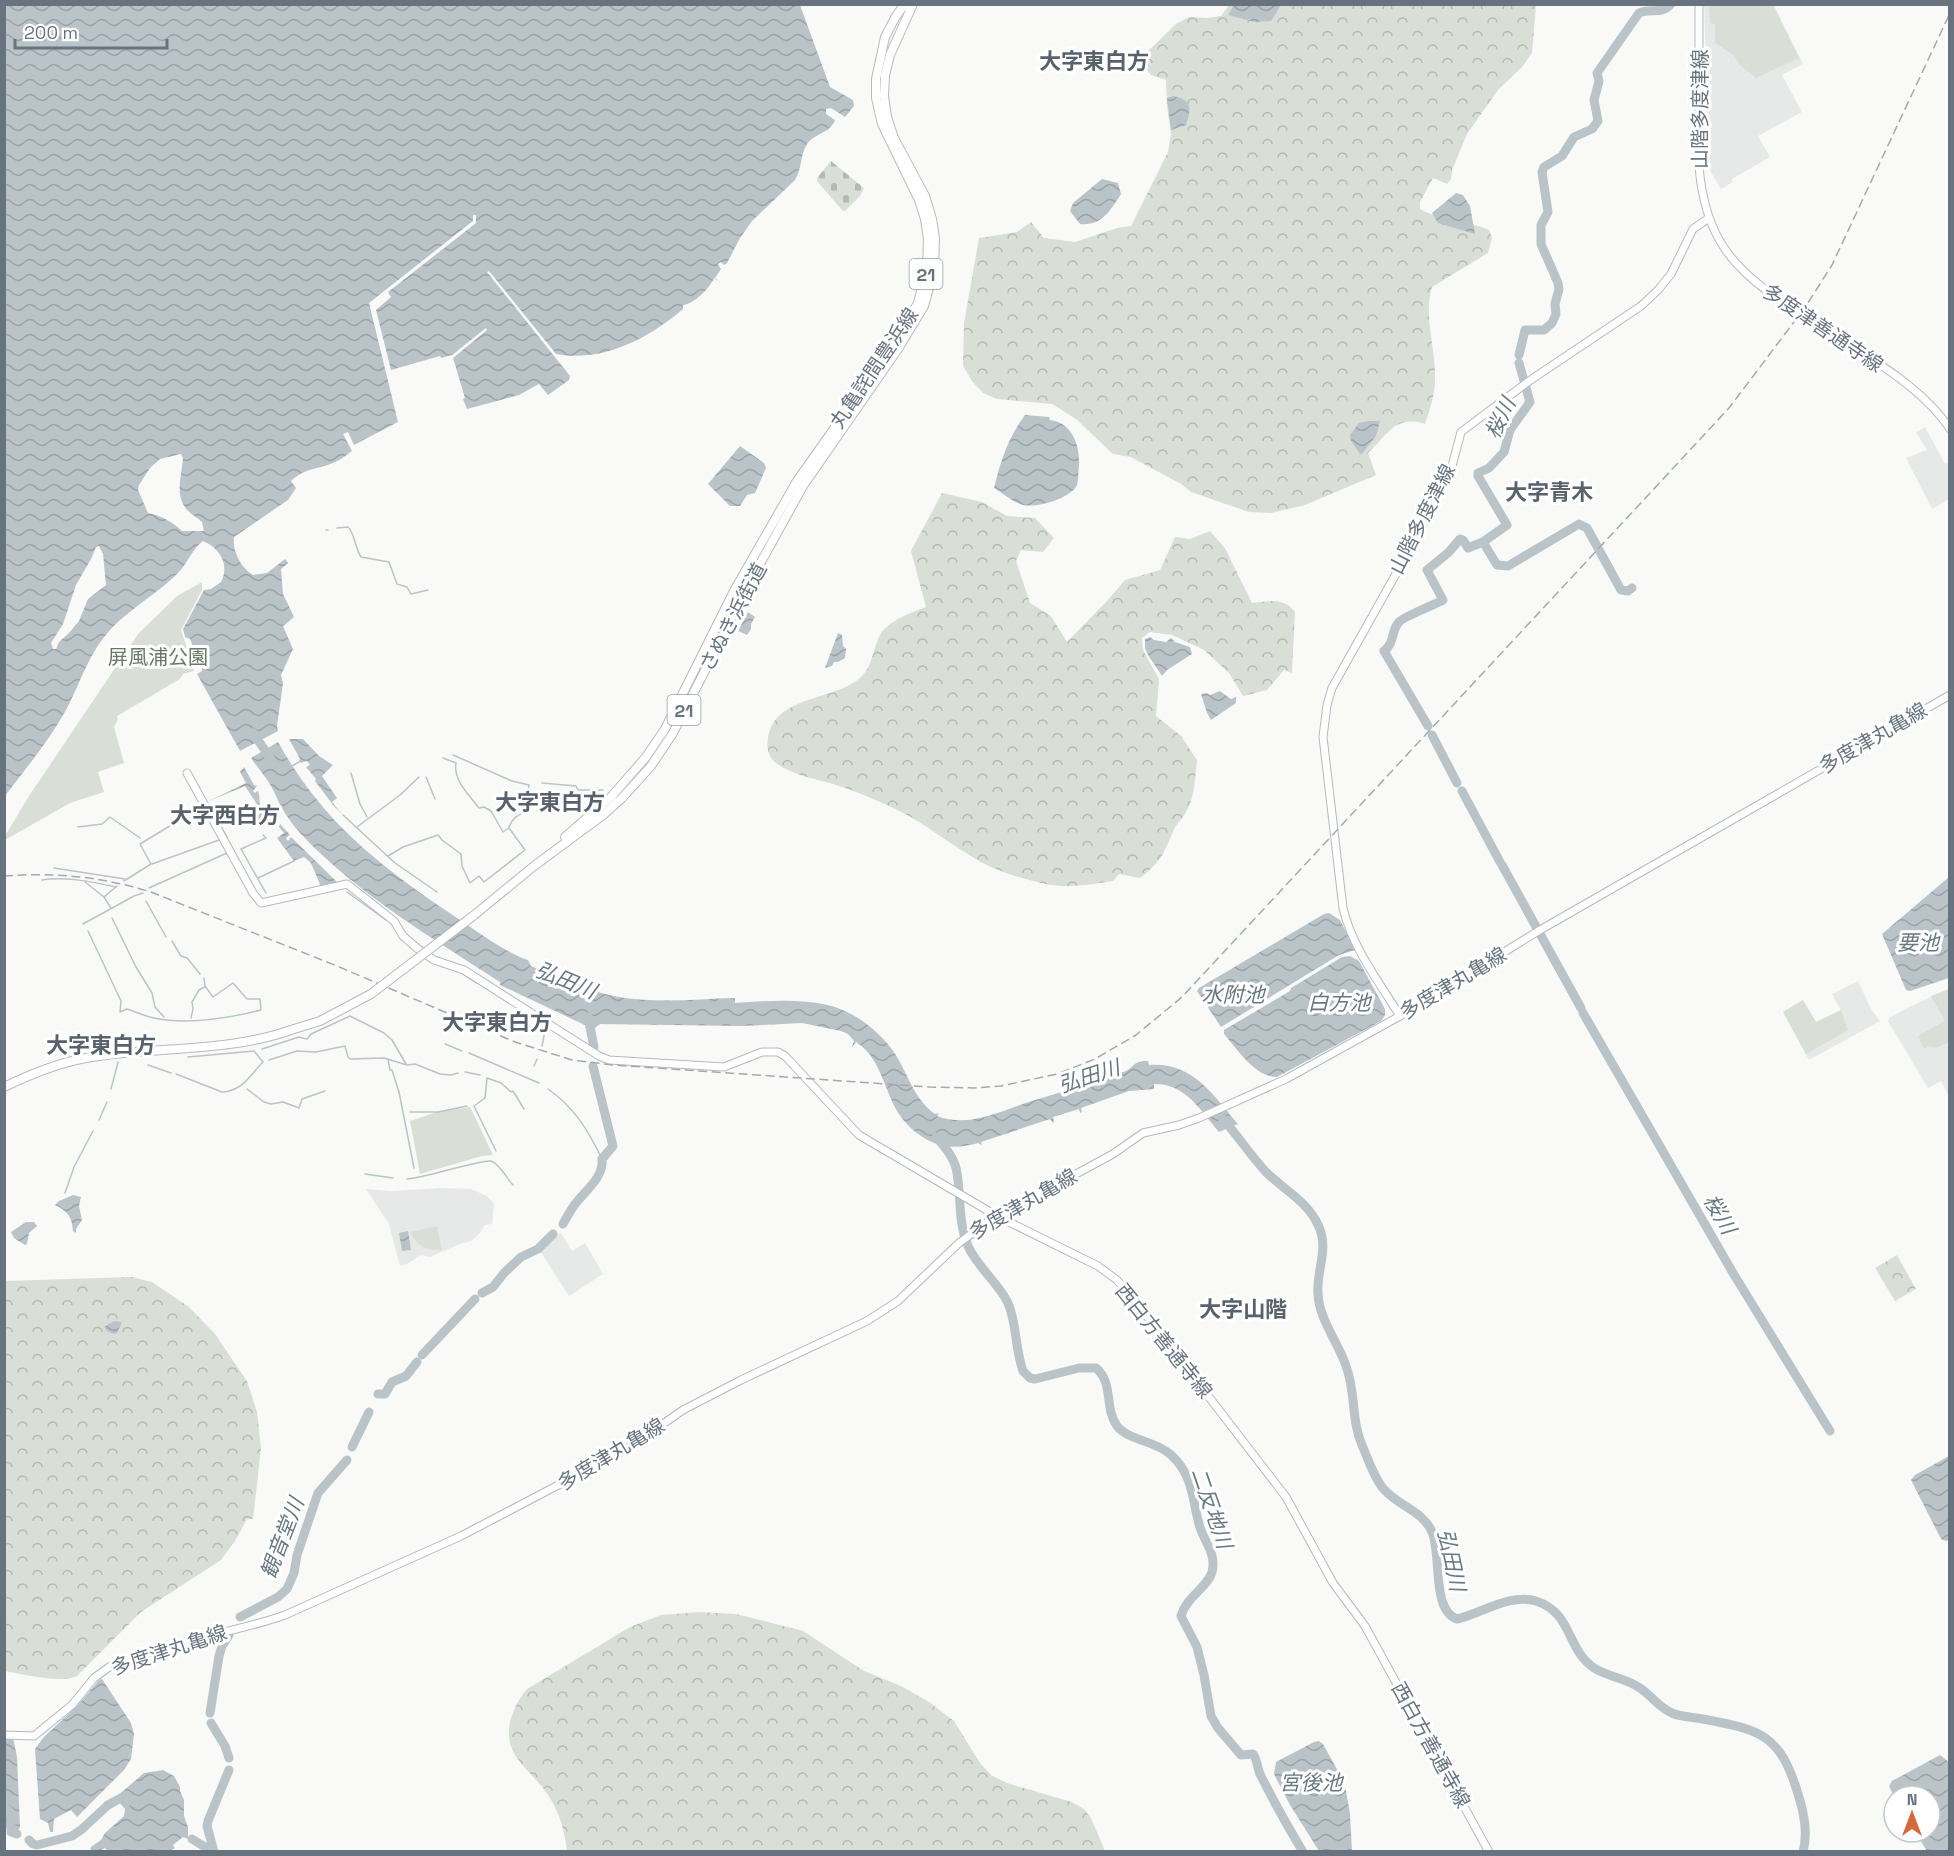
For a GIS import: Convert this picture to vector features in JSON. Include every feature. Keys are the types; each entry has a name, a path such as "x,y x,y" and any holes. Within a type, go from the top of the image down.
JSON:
{"main road":[{"name":"丸亀詫間豊浜線","path":"777,518 797,482 909,320 923,286 928,254 925,219 919,200 882,124 876,98 876,79 885,37 905,4"},
{"name":"丸亀詫間豊浜線","path":"789,515 803,486 914,323 924,306 930,288 935,254 932,219 925,196 894,138 887,117 884,96 885,75 890,55 913,4"},
{"name":"山階多度津線","path":"1400,1016 1356,946 1345,920 1323,752 1327,705 1332,688 1445,482 1461,432 1529,381 1653,296 1671,274 1693,229 1709,218 1701,188 1699,166 1699,4"},
{"name":"多度津善通寺線","path":"1709,218 1723,248 1761,287 1908,384 1931,405 1950,429"},
{"name":"さぬき浜街道","path":"534,866 603,815 651,766 673,733 756,571 789,515"},
{"name":"さぬき浜街道","path":"4,1086 52,1066 85,1058 232,1044 261,1039 320,1020 370,994 473,916 534,866 611,797 646,757 665,729 734,591 777,518"},
{"name":"多度津丸亀線","path":"4,1735 34,1736 72,1705 94,1678 112,1665 120,1667 160,1650 204,1636 265,1623 410,1561 521,1506 633,1445 683,1410 867,1321 898,1301 976,1228 1113,1154 1143,1133 1199,1118 1286,1079 1400,1016 1538,931 1950,695"},
{"name":"西白方善通寺線","path":"187,773 253,893 261,903 347,884 394,921 403,936 434,960 465,970 599,1056 609,1060 724,1067 762,1052 778,1052 801,1071 859,1135 997,1216 1108,1273 1132,1297 1172,1347 1286,1497 1333,1583 1365,1626 1489,1851"}],"shaded area":[{"path":"1704,5 1774,5 1803,64 1782,75 1802,112 1758,136 1770,157 1732,179 1733,182 1721,189 1704,164 1706,62"},
{"path":"1925,427 1945,464 1949,462 1949,499 1932,509 1906,458 1927,450 1916,432"},
{"path":"1858,981 1871,1009 1880,1021 1809,1060 1783,1012 1803,1000 1816,1022 1841,1010 1832,994"},
{"path":"1949,989 1949,1096 1941,1081 1928,1088 1888,1021 1889,1018 1909,1007"},
{"path":"366,1189 391,1191 471,1189 487,1196 494,1204 492,1224 485,1225 471,1241 430,1257 421,1255 400,1266 389,1224"},
{"path":"561,1233 572,1251 585,1243 603,1274 569,1296 540,1251 557,1234"}],"green space":[{"path":"1229,5 1536,5 1532,53 1522,67 1498,90 1467,134 1452,170 1451,179 1447,184 1433,178 1420,202 1420,209 1428,213 1489,230 1492,237 1488,253 1432,287 1429,321 1435,385 1425,424 1406,422 1392,428 1386,434 1368,453 1376,475 1305,505 1271,513 1249,512 1191,492 1181,484 1131,457 1113,454 1076,419 1052,404 997,399 983,393 963,366 964,323 979,238 1017,232 1031,222 1044,238 1075,242 1117,228 1131,226 1168,152 1171,134 1166,80 1151,75 1143,66 1147,52 1176,24 1189,17 1221,16"},
{"path":"1709,5 1773,5 1799,58 1756,78 1741,66 1732,54 1715,43 1715,24 1710,23"},
{"path":"831,161 864,188 860,196 845,211 817,181"},
{"path":"942,493 982,502 1007,516 1035,518 1054,538 1043,552 1021,550 1016,561 1030,603 1051,616 1067,642 1125,580 1160,570 1175,537 1190,539 1210,531 1225,548 1252,603 1280,602 1295,612 1292,673 1284,670 1267,690 1243,696 1229,673 1204,650 1172,635 1150,632 1142,638 1143,650 1159,679 1156,716 1181,736 1197,760 1194,788 1188,808 1174,829 1162,856 1140,878 1119,874 1113,881 1068,886 1050,885 1010,874 981,862 903,813 850,790 790,771 776,763 770,756 767,746 768,739 773,724 782,714 808,700 852,684 866,672 884,630 901,618 926,607 911,551"},
{"name":"屏風浦公園","path":"202,582 202,590 181,630 194,671 183,674 180,679 117,716 118,720 114,727 124,763 98,772 104,792 70,803 5,840 5,836 29,796 138,634 177,596"},
{"path":"1949,989 1949,1042 1936,1048 1929,1046 1924,1049 1918,1036 1945,1021 1931,996"},
{"path":"1803,1000 1816,1022 1841,1010 1848,1030 1806,1054 1783,1012"},
{"path":"470,1107 493,1155 482,1156 420,1174 410,1121 437,1112"},
{"path":"437,1226 442,1250 423,1247 410,1232"},
{"path":"1897,1255 1916,1289 1895,1301 1875,1268"},
{"path":"132,1277 152,1282 189,1307 215,1334 247,1381 257,1412 261,1448 253,1519 247,1519 221,1560 141,1612 77,1676 52,1679 5,1671 5,1281"},
{"path":"700,1612 736,1614 803,1631 864,1671 901,1686 929,1702 954,1721 980,1763 991,1775 1007,1783 1072,1802 1084,1809 1091,1818 1105,1851 567,1851 562,1824 554,1804 512,1749 509,1732 516,1705 527,1689 630,1627 661,1615"}],"water":[{"path":"5,4 800,5 830,87 853,100 854,106 845,117 831,108 826,109 826,114 835,120 833,124 810,140 803,153 795,180 752,221 727,263 718,264 721,269 715,278 721,283 714,278 701,295 683,305 683,309 670,320 624,346 608,351 574,356 556,354 489,271 487,272 570,376 569,380 548,395 539,384 519,395 467,409 453,358 487,330 486,328 452,355 441,358 440,356 391,370 376,310 391,297 388,292 476,223 476,215 473,215 473,221 369,303 398,422 354,445 348,432 343,434 352,451 329,465 296,476 291,481 296,488 288,500 234,537 234,548 238,559 253,575 267,573 285,559 288,563 281,569 283,594 294,617 283,626 293,649 281,675 283,683 278,731 240,751 197,674 202,671 201,667 192,659 194,649 190,639 185,637 183,629 204,590 211,589 221,582 224,576 224,563 219,553 203,541 178,573 105,636 88,663 59,721 5,796","holes":["181,454 183,458 181,498 187,510 202,522 204,531 182,531 166,519 148,513 138,490 150,468 160,459","99,546 103,554 106,585 88,599 79,621 59,642 56,649 53,649 51,643 63,624 76,585 96,547"]},
{"path":"1234,5 1281,5 1271,21 1254,22 1228,15"},
{"path":"1173,96 1187,102 1189,114 1186,125 1171,130 1167,98"},
{"path":"1102,179 1118,183 1121,194 1100,220 1080,224 1070,211 1073,203"},
{"path":"1456,193 1463,195 1470,206 1475,234 1438,223 1432,213"},
{"path":"1025,415 1049,417 1050,420 1058,422 1070,431 1076,443 1079,466 1077,485 1068,494 1053,501 1029,506 1011,500 994,488 1006,450"},
{"path":"1380,421 1376,436 1361,455 1351,441 1350,435 1359,423"},
{"path":"740,446 764,463 766,468 755,493 747,495 740,506 730,506 708,484"},
{"path":"748,612 755,617 747,635 738,631"},
{"path":"838,633 842,635 843,646 846,649 845,658 825,668"},
{"path":"1150,637 1166,642 1171,638 1175,642 1190,647 1192,654 1167,670 1162,676 1145,648 1145,639"},
{"path":"1220,691 1231,699 1236,697 1236,703 1211,720 1201,694 1210,695"},
{"path":"289,739 303,739 319,756 333,765 322,776 337,798 332,802 343,815 333,805 315,781 316,779 306,767 310,765 307,761 300,763"},
{"name":"弘田川","path":"278,742 295,771 334,820 379,861 483,936 528,960 531,966 572,983 614,996 644,1000 735,998 735,1003 791,1001 813,1002 834,1007 855,1016 875,1031 897,1057 922,1102 935,1114 939,1113 937,1116 949,1119 962,1120 987,1116 1127,1071 1138,1062 1148,1061 1149,1065 1164,1065 1190,1074 1210,1091 1238,1124 1219,1132 1199,1107 1183,1093 1175,1088 1154,1084 1154,1089 1129,1091 1081,1108 1080,1113 1079,1109 1053,1117 1053,1123 1050,1119 981,1142 982,1145 978,1143 942,1146 921,1136 899,1115 873,1059 856,1042 851,1049 854,1041 848,1034 841,1031 802,1023 742,1026 600,1024 595,1028 589,1027 500,985 500,982 370,895 323,855 290,821 271,786 251,758"},
{"path":"244,767 254,785 257,786 253,791 254,793 258,791 265,816 265,820 258,825 254,818 262,812 245,786 207,802 246,783 240,772"},
{"path":"280,824 290,835 286,838 288,841 291,837 338,883 321,887 311,863 304,857 294,861 277,838 284,833 279,827"},
{"name":"要池","path":"1949,877 1949,978 1910,991 1906,990 1882,934"},
{"name":"水附池","path":"1329,913 1340,920 1355,950 1339,955 1221,1027 1197,991 1199,988"},
{"name":"白方池","path":"1350,956 1359,961 1385,1009 1385,1015 1381,1021 1277,1077 1269,1076 1254,1067 1224,1034 1224,1030 1290,991 1291,988 1342,957"},
{"path":"73,1195 81,1197 79,1206 82,1220 76,1233 73,1231 68,1215 55,1205"},
{"path":"26,1222 34,1222 37,1226 29,1233 25,1245 14,1238 11,1232"},
{"path":"408,1231 411,1250 402,1251 399,1233"},
{"path":"114,1321 122,1322 117,1333 108,1331 104,1327"},
{"path":"1949,1456 1950,1539 1946,1541 1941,1539 1911,1480 1915,1475"},
{"path":"102,1679 131,1723 134,1734 131,1759 124,1770 77,1817 71,1810 54,1819 53,1832 50,1832 48,1823 40,1819 35,1749 43,1738"},
{"path":"8,1731 15,1734 13,1737 17,1757 20,1827 18,1831 5,1827 4,1739"},
{"name":"宮後池","path":"1319,1741 1323,1744 1339,1773 1346,1791 1352,1851 1319,1851 1290,1805 1274,1774 1276,1762"},
{"path":"1940,1755 1949,1762 1949,1851 1927,1851 1923,1844 1942,1844 1942,1784 1890,1784"},
{"path":"163,1770 174,1776 180,1787 184,1800 188,1839 183,1837 173,1845 175,1848 169,1851 107,1851 105,1848 90,1851 91,1847 124,1816 125,1809 116,1797 144,1773"}],"waterway":[{"name":"桜川","path":"1519,355 1525,330 1544,330 1552,323 1556,314 1558,283 1541,244 1541,225 1548,212 1542,172 1544,167 1562,156 1574,137 1592,129 1598,121 1594,100 1599,81 1597,73 1639,13 1664,9 1671,4"},
{"name":"桜川","path":"1428,726 1384,651 1390,644 1399,622 1443,600 1427,570 1449,552 1460,539 1468,548 1483,542 1507,525 1478,473 1489,468 1504,452 1510,430 1530,402 1519,363"},
{"path":"1483,542 1497,565 1508,566 1579,524 1587,528 1621,590 1628,591 1632,588"},
{"path":"337,528 348,527 350,529 361,557 389,562 397,584 407,587 411,594 428,590"},
{"name":"弘田川","path":"253,733 271,759"},
{"name":"桜川","path":"1432,735 1457,783"},
{"path":"453,755 512,781 529,785 526,812 516,817 509,827"},
{"path":"388,856 403,847 438,835 461,854 462,866 470,883 479,876 484,882 525,850 509,828 503,832 491,811 484,807 479,808 459,781 456,763 443,758"},
{"path":"292,766 299,762"},
{"path":"351,773 360,804 367,817"},
{"path":"357,827 400,795 419,777"},
{"path":"426,777 435,799"},
{"path":"542,783 576,786 578,790 603,790"},
{"name":"桜川","path":"1462,791 1500,862"},
{"path":"124,881 151,864 140,844 201,807"},
{"path":"213,814 227,837"},
{"path":"343,815 395,863 437,892"},
{"path":"78,827 102,824 110,817 140,838"},
{"path":"263,835 266,838 241,849 266,893"},
{"path":"152,864 219,840"},
{"path":"149,888 227,853"},
{"path":"258,878 294,861"},
{"name":"桜川","path":"1502,865 1581,1008"},
{"path":"54,868 125,879"},
{"path":"42,880 69,879 116,887"},
{"path":"85,882 104,897"},
{"path":"111,908 104,897 117,886"},
{"path":"347,892 386,920"},
{"path":"83,924 143,893"},
{"path":"146,901 166,937"},
{"path":"112,918 136,967 152,993 155,1007 164,1017"},
{"path":"88,931 121,1001 120,1012 127,1009 154,1018 194,1021 261,1010 260,999 247,999 233,983 213,997 205,986 204,978"},
{"path":"172,941 181,956 187,958 200,974"},
{"path":"416,943 425,949"},
{"path":"463,974 477,983"},
{"path":"191,1018 192,1002 199,990 205,987"},
{"path":"484,987 497,995"},
{"name":"桜川","path":"1583,1013 1733,1273 1830,1431"},
{"path":"262,1049 299,1037 307,1039 311,1034 350,1016 384,1033 392,1040 406,1064"},
{"name":"観音堂川","path":"588,1017 594,1047"},
{"path":"542,1046 546,1026"},
{"path":"445,1044 462,1051"},
{"path":"269,1060 297,1051 316,1052 345,1046 350,1059 384,1058 407,1065 415,1064 440,1074 458,1073"},
{"path":"176,1074 222,1092 241,1085 263,1062 254,1051 188,1057"},
{"path":"469,1053 539,1083"},
{"path":"388,1059 399,1092 414,1168"},
{"path":"534,1066 537,1059"},
{"path":"111,1089 118,1062"},
{"path":"148,1065 171,1073"},
{"name":"観音堂川","path":"563,1224 574,1205 594,1183 600,1172 602,1159 613,1146 593,1066"},
{"path":"465,1072 480,1075"},
{"path":"496,1151 474,1106 485,1098 487,1078 513,1091 524,1109"},
{"path":"247,1089 264,1102 271,1104 283,1102 299,1108 302,1099 325,1091"},
{"path":"548,1089 580,1120 602,1159"},
{"path":"99,1120 107,1102"},
{"path":"410,1112 438,1112 467,1106"},
{"name":"弘田川","path":"1223,1119 1266,1172 1309,1210 1319,1227 1323,1244 1318,1285 1319,1303 1349,1376 1359,1435 1373,1472 1382,1487 1394,1499 1428,1524 1435,1542 1440,1594 1449,1614 1457,1619 1506,1602 1526,1599 1536,1601 1557,1614 1578,1651 1594,1668 1635,1685 1672,1713 1740,1727 1765,1738 1784,1759 1798,1794 1805,1823 1803,1852"},
{"path":"65,1193 74,1167 93,1131"},
{"name":"二反地川","path":"936,1137 955,1164 962,1226 968,1246 1008,1303 1023,1371 1030,1378 1035,1379 1079,1368 1096,1368 1105,1381 1113,1419 1117,1426 1122,1431 1164,1450 1178,1462 1183,1470 1190,1487 1201,1530 1213,1559 1210,1577 1187,1603 1181,1616 1197,1647 1211,1716 1241,1755 1253,1754 1266,1786 1303,1852"},
{"path":"407,1179 491,1161 500,1168 513,1185"},
{"path":"365,1174 393,1178"},
{"name":"観音堂川","path":"482,1293 493,1287 521,1257 538,1249 553,1234"},
{"name":"観音堂川","path":"422,1355 475,1299"},
{"name":"観音堂川","path":"378,1394 385,1394 392,1382 406,1376 417,1362"},
{"name":"観音堂川","path":"352,1447 369,1412"},
{"name":"観音堂川","path":"240,1617 278,1597 287,1589 318,1493 347,1460"},
{"name":"観音堂川","path":"210,1713 219,1656 229,1635"},
{"name":"観音堂川","path":"211,1723 225,1746 229,1758"},
{"name":"観音堂川","path":"214,1852 207,1826 229,1770"},
{"path":"29,1840 37,1845 72,1836 108,1805 121,1798 126,1803"},
{"path":"4,1806 11,1813 11,1832 17,1834"},
{"path":"192,1839 205,1847 212,1847"}],"railway":[{"path":"4,876 79,877 151,892 337,966 515,1042 572,1060 613,1065 929,1087 974,1088 1001,1086 1057,1074 1095,1059 1136,1035 1182,997 1729,408 1806,306 1832,265 1950,13"}],"district":[{"name":"大字東白方","path":"1094,61"},
{"name":"大字青木","path":"1549,492"},
{"name":"大字東白方","path":"550,802"},
{"name":"大字西白方","path":"225,815"},
{"name":"大字東白方","path":"497,1022"},
{"name":"大字東白方","path":"101,1045"},
{"name":"大字山階","path":"1243,1309"}]}
